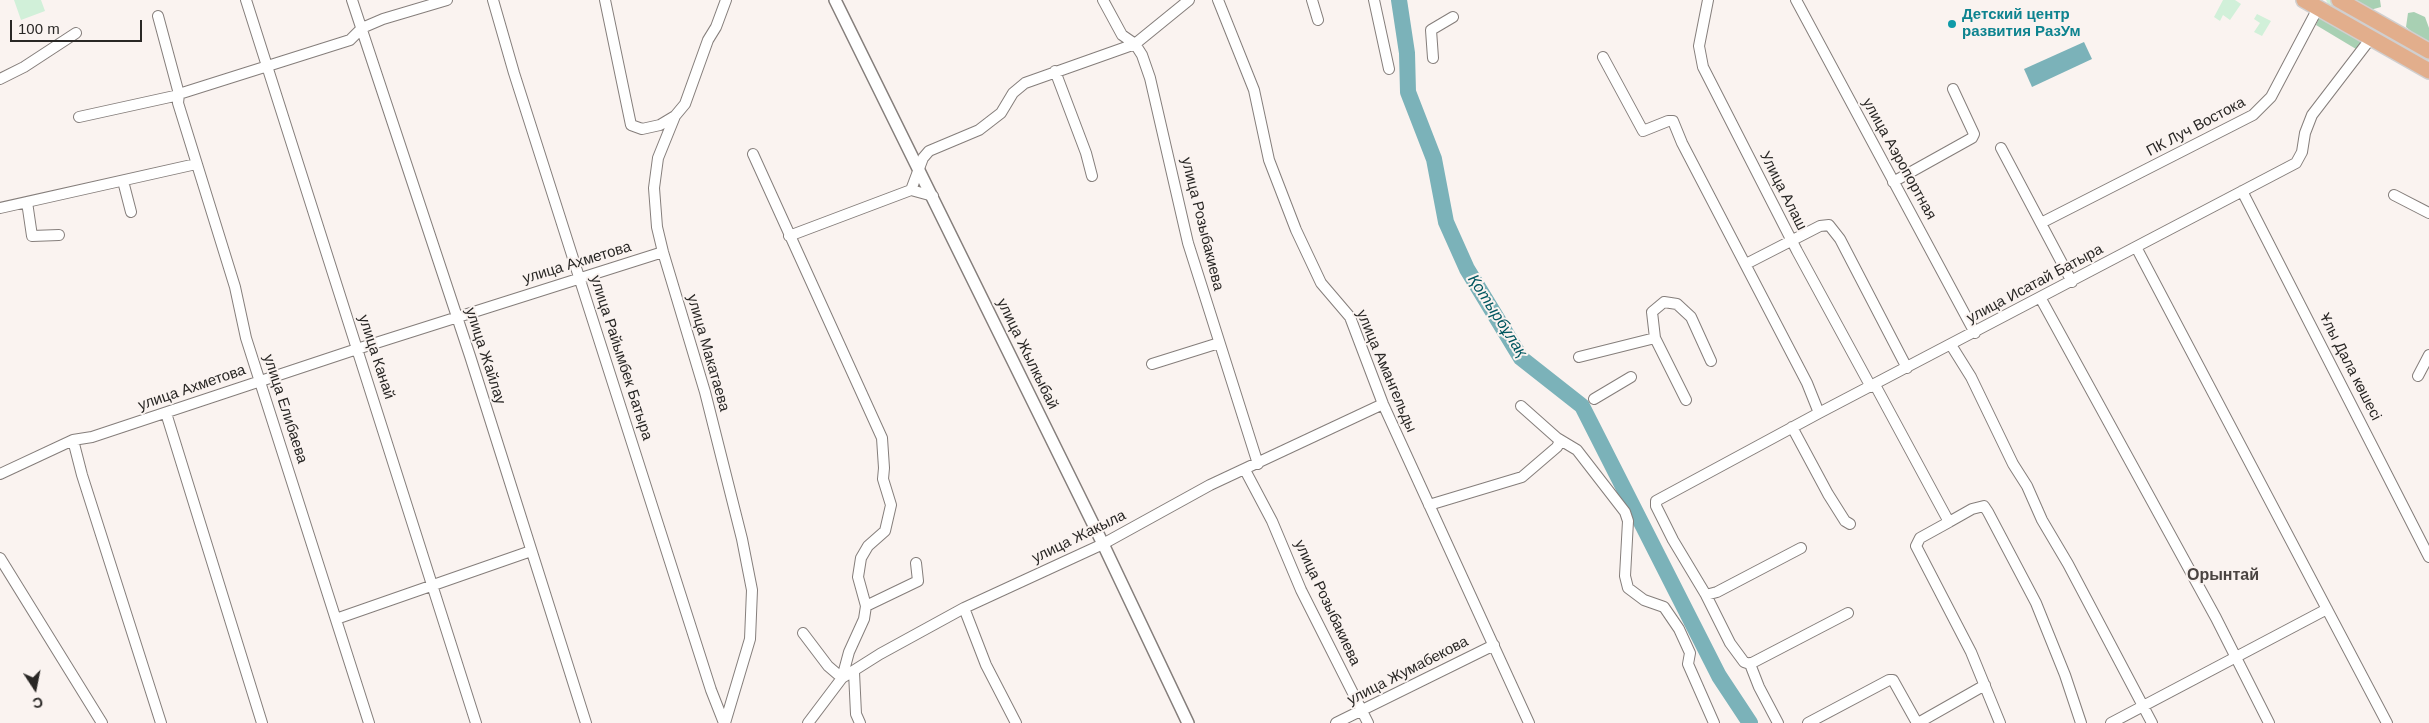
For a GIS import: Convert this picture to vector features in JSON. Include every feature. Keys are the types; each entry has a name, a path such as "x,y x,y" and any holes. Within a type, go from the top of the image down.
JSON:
{"main road":[{"path":"2304,0 2320,4 2371,38 2429,71"},
{"path":"2339,0 2429,51"}],"street":[{"name":"улица Канай","path":"246,0 434,585 476,723"},
{"name":"улица Жайлау","path":"352,0 586,723"},
{"path":"79,117 178,97 350,40 362,28 447,0"},
{"name":"улица Райымбек Батыра","path":"493,0 578,277 711,690 725,723"},
{"path":"605,0 631,125 642,129 660,125 675,116"},
{"name":"улица Макатаева","path":"725,723 750,639 752,590 742,539 705,392 663,252 657,227 654,188 658,158 675,116 686,104 708,40 716,27 726,0"},
{"name":"улица Жылкыбай","path":"835,0 1103,544 1188,723"},
{"name":"улица Розыбакиева","path":"1103,0 1122,35 1135,44 1142,55 1150,78 1188,243 1258,464"},
{"path":"911,190 922,158 929,151 979,130 1001,113 1013,93 1025,83 1135,44 1189,0"},
{"name":"улица Амангельды","path":"1218,0 1254,90 1269,160 1296,230 1321,283 1350,317 1383,404 1529,723"},
{"path":"1312,0 1318,20"},
{"path":"1374,0 1389,69"},
{"name":"Улица Алаш","path":"1708,0 1699,46 1703,66 1792,240 1948,522"},
{"name":"улица Аэропортная","path":"1796,0 1975,333"},
{"name":"ПК Луч Востока","path":"2041,223 2253,115 2271,97 2320,4"},
{"name":"улица Елибаева","path":"158,16 196,164 235,288 246,338 368,723"},
{"path":"1433,58 1432,30 1453,17"},
{"path":"0,79 24,67 76,33"},
{"name":"улица Исатай Батыра","path":"1706,595 1674,540 1656,506 1656,501 1792,427 2041,299 2296,163 2302,152 2305,133 2312,115 2371,38"},
{"path":"1603,57 1643,131 1668,121 1673,121 1682,143 1807,383 1819,413"},
{"path":"1055,71 1086,153 1092,176"},
{"path":"1893,182 1972,138 1974,134 1953,89"},
{"path":"2001,148 2072,282"},
{"path":"753,154 882,438 883,479 891,505 885,531 868,546 861,558 858,577 866,606 864,619 849,652 842,678 828,666 803,633"},
{"path":"0,208 196,164"},
{"path":"124,181 131,212"},
{"path":"790,236 911,190 933,196"},
{"name":"Ұлы Дала көшесі","path":"2242,191 2429,557"},
{"path":"2394,195 2429,213"},
{"path":"27,202 32,236 59,235"},
{"path":"1746,264 1820,226 1829,225 1835,231 1907,368"},
{"path":"2136,247 2387,723"},
{"name":"улица Ахметова","path":"0,474 72,440 92,437 358,348 578,277 663,252"},
{"path":"2041,299 2235,656 2269,723"},
{"path":"1686,400 1655,338 1652,312 1664,302 1677,304 1691,317 1711,361"},
{"path":"1579,357 1655,338"},
{"path":"1152,364 1219,343"},
{"path":"1951,346 1971,377 2009,455 2027,486 2042,520 2068,564 2152,723"},
{"path":"2418,376 2429,355"},
{"path":"1594,399 1631,377"},
{"name":"улица Жакыла","path":"808,723 842,678 880,654 964,608 1103,544 1210,485 1383,404"},
{"path":"1521,406 1560,441 1577,450 1625,512 1628,521 1624,576 1628,588 1644,600 1664,607 1679,629 1690,653 1688,664 1714,723"},
{"path":"166,413 262,723"},
{"path":"1792,427 1828,494 1845,522 1850,524"},
{"path":"72,440 161,723"},
{"path":"1430,505 1522,477 1557,448 1560,441"},
{"name":"улица Розыбакиева","path":"1245,470 1272,522 1301,590 1368,723"},
{"path":"2000,723 1971,652 1916,546 1920,538 1972,509 1984,506 2036,603 2065,675 2081,723"},
{"path":"1801,548 1718,592 1706,595 1730,642 1744,662 1750,664 1848,613"},
{"path":"336,619 531,551"},
{"path":"0,558 102,723"},
{"path":"866,606 918,581 916,564"},
{"path":"964,608 986,665 1016,723"},
{"path":"2111,723 2327,609"},
{"name":"улица Жумабекова","path":"1336,723 1494,645"},
{"path":"1750,664 1759,687 1778,723"},
{"path":"854,672 856,714 860,723"},
{"path":"1808,723 1890,680 1894,680 1917,723 1985,685"}],"green space":[{"path":"14,0 41,0 45,11 21,20"},
{"path":"2223,0 2235,0 2241,4 2230,20 2223,15 2220,21 2214,17"},
{"path":"2326,0 2332,0 2429,57 2429,62 2328,4"},
{"path":"2352,0 2380,0 2381,7 2370,10"},
{"path":"2414,12 2425,17 2429,28 2429,46 2406,27 2408,13"},
{"path":"2257,14 2271,21 2262,36 2254,32 2260,23 2254,19"},
{"path":"2320,15 2364,39 2356,49 2316,25"}],"water":[{"path":"2084,42 2092,59 2032,87 2024,69"}],"waterway":[{"name":"Қотырбұлақ","path":"1399,0 1407,53 1408,92 1434,159 1446,222 1467,269 1521,358 1582,406 1719,676 1750,723"}],"place":[{"name":"Детский центр развития РазУм","path":"1952,24"}],"district":[{"name":"Орынтай","path":"2223,576"}]}
